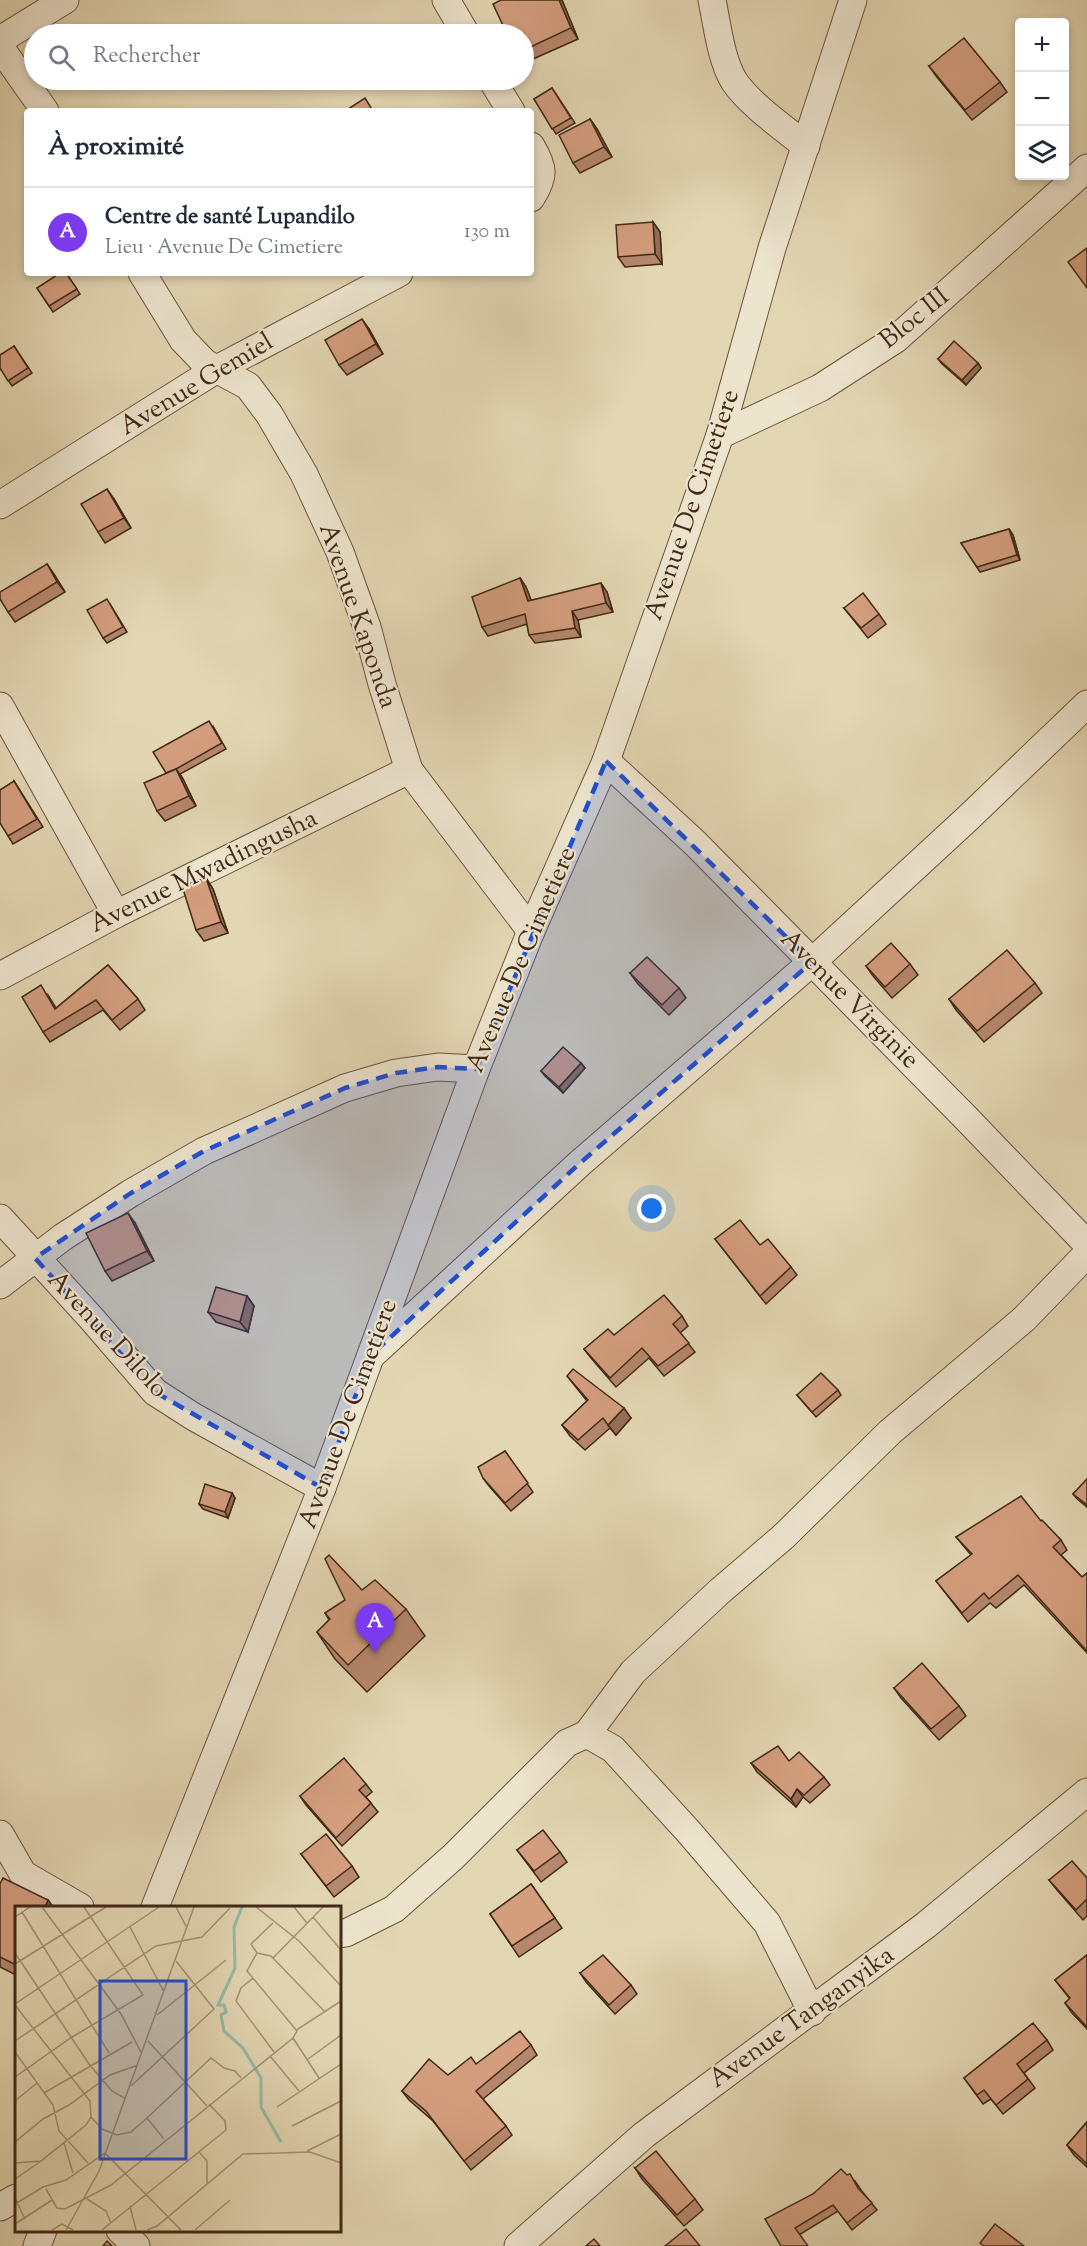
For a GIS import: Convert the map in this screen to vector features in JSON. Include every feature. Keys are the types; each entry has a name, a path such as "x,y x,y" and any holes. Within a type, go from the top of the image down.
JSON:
{"street":[{"path":"26,24 64,0"},
{"path":"446,0 460,24"},
{"path":"712,0 723,51 734,80 751,100 806,146"},
{"name":"Avenue De Cimetiere","path":"155,1906 322,1488 476,1069 531,931 606,761 720,435 772,248 853,0"},
{"path":"0,40 24,25"},
{"path":"0,47 24,81"},
{"path":"30,90 43,108"},
{"path":"498,90 509,108"},
{"path":"534,151 540,160 542,182 534,194"},
{"name":"Bloc III","path":"720,435 820,388 896,339 1087,168"},
{"name":"Avenue Kaponda","path":"144,276 183,340 205,363 248,386 269,414 304,474 340,552 367,627 409,770 531,931"},
{"name":"Avenue Gemiel","path":"0,505 217,369 393,276"},
{"path":"370,1356 579,1164 812,962 1087,704"},
{"path":"0,706 116,914"},
{"name":"Avenue Virginie","path":"606,761 695,843 1087,1244"},
{"name":"Avenue Mwadingusha","path":"0,976 116,914 409,770"},
{"path":"0,1285 63,1237 130,1193 204,1151 345,1088 396,1073 438,1067 476,1069"},
{"name":"Avenue Dilolo","path":"0,1218 155,1392 194,1417 322,1488"},
{"path":"340,1934 394,1909 453,1857 567,1743 587,1734 633,1672 720,1591 783,1537 890,1432 1024,1319 1087,1254"},
{"path":"587,1734 614,1749 767,1923 812,2012"},
{"name":"Avenue Tanganyika","path":"518,2246 644,2135 927,1925 1087,1792"},
{"path":"0,1834 23,1874 78,1906"},
{"path":"0,2207 15,2199"},
{"path":"37,2246 42,2231"},
{"path":"122,2231 136,2246"}],"highlighted area":[{"path":"606,761 812,962 579,1164 370,1356 322,1488 155,1392 35,1258 131,1193 204,1151 345,1088 396,1073 438,1067 476,1069"}],"building":[{"path":"501,0 559,0 571,28 534,45 534,24 502,24 493,4"},
{"path":"964,38 1000,82 965,110 929,66"},
{"path":"552,88 571,118 552,129 534,99"},
{"path":"365,98 371,108 350,108"},
{"path":"590,119 604,147 573,163 559,135"},
{"path":"653,222 655,254 618,257 616,225"},
{"path":"1087,248 1087,288 1068,262"},
{"path":"55,276 68,276 77,289 49,306 37,288"},
{"path":"362,319 376,344 339,365 325,340"},
{"path":"954,341 978,363 962,380 938,359"},
{"path":"14,346 28,368 8,381 0,368 0,355"},
{"path":"107,489 124,518 98,532 81,504"},
{"path":"1009,529 1017,555 977,567 961,543"},
{"path":"47,564 57,582 8,612 0,599 0,592"},
{"path":"520,578 528,601 601,583 606,603 572,611 575,628 529,635 525,614 482,627 472,597"},
{"path":"863,593 879,614 861,628 844,608"},
{"path":"107,599 123,627 103,638 87,610"},
{"path":"209,721 222,743 166,773 153,752"},
{"path":"176,769 189,796 157,811 144,783"},
{"path":"14,781 37,819 8,836 0,823 0,790"},
{"path":"206,878 221,922 196,930 182,886"},
{"path":"891,943 910,964 885,987 866,966"},
{"path":"1007,950 1035,983 977,1031 949,999"},
{"path":"647,957 679,988 662,1005 630,973"},
{"path":"108,965 138,999 112,1020 96,1000 43,1032 22,997 41,985 55,1009"},
{"path":"563,1047 581,1063 559,1087 541,1071"},
{"path":"128,1213 147,1251 105,1271 86,1233"},
{"path":"740,1220 760,1245 768,1239 791,1267 760,1296 715,1239"},
{"path":"216,1287 247,1296 240,1322 208,1312"},
{"path":"664,1295 682,1316 673,1324 689,1343 658,1366 642,1348 610,1378 584,1349 608,1329 614,1335"},
{"path":"573,1369 624,1408 608,1425 603,1418 578,1440 562,1425 588,1400 567,1376"},
{"path":"821,1373 838,1390 812,1412 797,1395"},
{"path":"505,1451 528,1483 505,1503 483,1478 478,1467"},
{"path":"1087,1479 1087,1505 1073,1494"},
{"path":"205,1484 232,1493 225,1512 199,1504"},
{"path":"1021,1496 1041,1521 1061,1540 1053,1547 1082,1577 1087,1573 1087,1651 1018,1575 989,1599 984,1593 962,1613 936,1581 972,1554 956,1537"},
{"path":"329,1555 362,1590 375,1580 406,1609 348,1665 317,1632 330,1619 325,1613 345,1600 325,1559"},
{"path":"922,1663 959,1706 931,1729 894,1688"},
{"path":"778,1746 789,1761 799,1752 824,1777 804,1795 797,1789 791,1799 751,1763"},
{"path":"344,1758 366,1784 359,1790 371,1803 336,1838 300,1796"},
{"path":"543,1830 560,1852 534,1871 517,1850"},
{"path":"326,1834 352,1866 326,1886 301,1854"},
{"path":"1072,1861 1087,1878 1087,1899 1076,1910 1049,1880"},
{"path":"3,1878 48,1900 45,1906 15,1906 15,1964 0,1957 0,1884"},
{"path":"531,1884 555,1918 512,1946 490,1914"},
{"path":"603,1955 631,1985 609,2005 580,1973"},
{"path":"1087,1955 1086,2026 1065,2003 1070,1998 1055,1980"},
{"path":"1033,2023 1047,2040 1017,2064 1028,2079 996,2105 984,2090 977,2095 964,2078"},
{"path":"520,2031 531,2045 476,2091 506,2126 464,2161 426,2111 402,2091 429,2059 448,2075 471,2057 476,2064"},
{"path":"1087,2122 1087,2164 1067,2145"},
{"path":"656,2151 695,2199 677,2215 635,2168"},
{"path":"841,2169 847,2175 850,2174 858,2188 872,2203 847,2223 833,2205 795,2228 808,2246 781,2246 765,2219 813,2194"},
{"path":"995,2224 1024,2246 984,2246 980,2243"},
{"path":"686,2229 700,2246 665,2246"},
{"path":"594,2239 600,2246 586,2246"}],"place":[{"name":"Centre de santé Lupandilo","path":"375,1653"}]}
